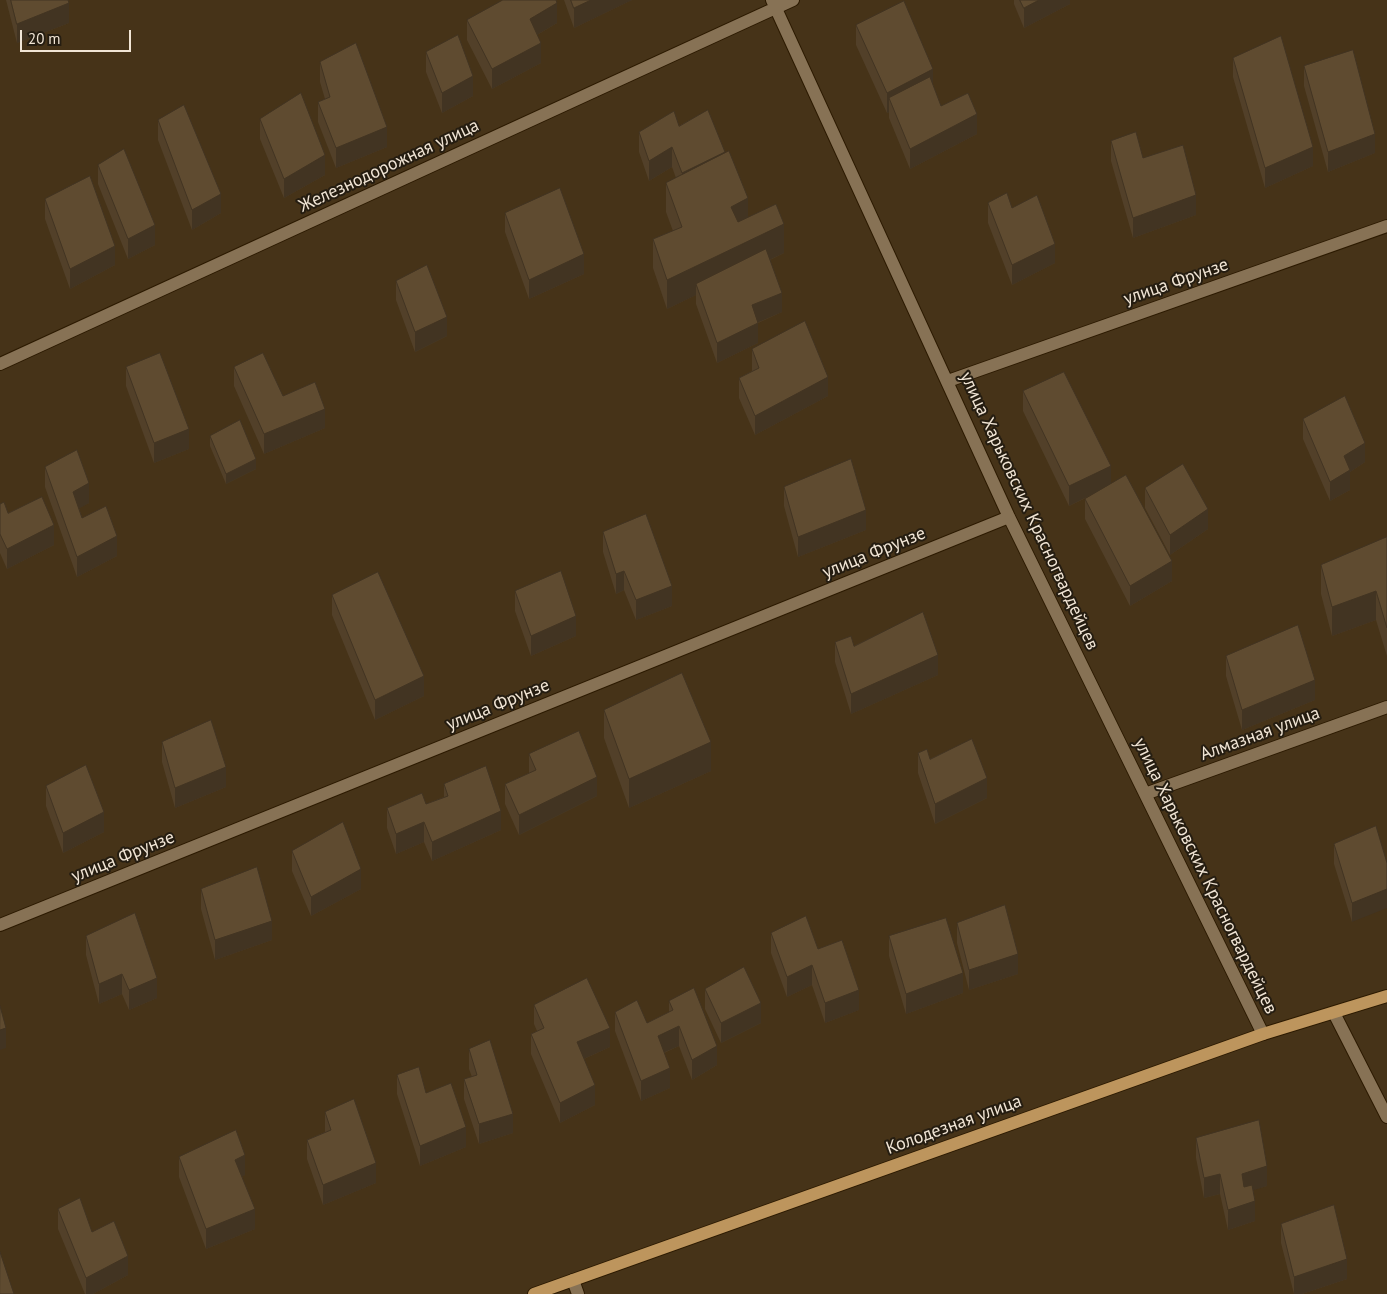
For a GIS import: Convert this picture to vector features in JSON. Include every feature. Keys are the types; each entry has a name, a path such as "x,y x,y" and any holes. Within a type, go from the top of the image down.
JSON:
{"main road":[{"name":"Колодезная улица","path":"534,1294 1263,1034 1387,996"}],"street":[{"name":"Железнодорожная улица","path":"0,364 773,4 793,0"},
{"name":"улица Харьковских Красногвардейцев","path":"773,4 1010,517 1263,1034"},
{"name":"улица Фрунзе","path":"948,381 1387,226"},
{"name":"улица Фрунзе","path":"0,925 1010,517"},
{"name":"Алмазная улица","path":"1145,794 1387,707"},
{"path":"1334,1013 1387,1116"},
{"path":"573,1280 578,1294"}],"building":[{"path":"11,0 68,0 69,3 17,24"},
{"path":"503,0 556,0 557,3 530,19 541,43 492,69 467,20"},
{"path":"571,0 591,0 574,8"},
{"path":"1020,0 1039,0 1024,8"},
{"path":"904,1 933,69 887,93 856,25"},
{"path":"458,35 473,76 442,93 426,52"},
{"path":"1281,36 1313,147 1265,168 1233,58"},
{"path":"356,43 387,127 336,148 318,102 330,97 320,62"},
{"path":"1353,50 1375,134 1328,152 1304,66"},
{"path":"930,77 941,106 968,93 977,114 910,149 889,98"},
{"path":"301,93 325,155 284,179 260,119"},
{"path":"184,105 221,194 192,210 158,120"},
{"path":"708,110 725,152 682,173 672,147 649,161 639,132 674,111 679,126"},
{"path":"1136,132 1143,158 1183,145 1196,195 1133,218 1111,141"},
{"path":"124,149 155,225 128,239 98,165"},
{"path":"729,151 748,198 731,207 738,222 776,204 784,224 667,280 653,239 682,227 666,183"},
{"path":"90,176 115,246 70,269 45,199"},
{"path":"560,188 584,254 529,280 505,213"},
{"path":"1007,193 1012,208 1037,195 1055,244 1012,265 988,203"},
{"path":"766,249 782,293 752,305 758,323 717,343 696,284"},
{"path":"427,265 447,317 415,332 396,281"},
{"path":"805,321 828,377 755,416 739,378 759,368 752,349"},
{"path":"160,353 189,429 154,443 126,367"},
{"path":"263,353 283,396 315,382 325,409 264,434 234,367"},
{"path":"1064,372 1111,466 1069,486 1023,391"},
{"path":"1345,396 1365,443 1344,456 1350,470 1330,482 1303,419"},
{"path":"240,420 256,459 226,474 210,436"},
{"path":"77,450 89,483 73,492 82,518 106,506 117,536 77,557 45,467"},
{"path":"851,459 866,510 798,537 784,487"},
{"path":"1183,464 1208,509 1170,535 1145,488"},
{"path":"1126,475 1172,561 1130,586 1085,499"},
{"path":"42,497 54,525 7,549 0,534 0,504 4,502 8,513"},
{"path":"646,514 672,586 636,600 624,571 616,574 603,532"},
{"path":"1387,537 1387,628 1376,591 1332,607 1321,565"},
{"path":"561,571 576,616 531,636 515,591"},
{"path":"378,572 424,676 375,700 332,595"},
{"path":"923,612 938,655 851,694 835,642 851,636 854,646"},
{"path":"1298,625 1315,680 1242,710 1226,656"},
{"path":"682,673 711,742 629,779 604,710"},
{"path":"211,720 226,767 175,788 162,742"},
{"path":"579,731 597,777 519,815 505,784 536,770 529,754"},
{"path":"972,739 987,778 935,804 918,753 927,749 930,759"},
{"path":"86,765 104,812 63,833 46,786"},
{"path":"486,766 501,811 432,842 424,822 396,834 387,808 422,793 426,804 448,796 444,784"},
{"path":"343,822 361,869 311,897 292,851"},
{"path":"1376,826 1387,863 1387,889 1352,903 1334,844"},
{"path":"257,867 272,921 215,940 201,889"},
{"path":"1005,905 1018,954 969,970 957,923"},
{"path":"135,913 157,978 129,990 122,974 99,984 86,936"},
{"path":"806,916 818,949 842,940 859,990 825,1003 812,965 787,977 771,933"},
{"path":"946,918 963,973 906,994 889,936"},
{"path":"744,967 761,1003 721,1023 705,989"},
{"path":"587,978 610,1028 577,1042 595,1085 560,1103 531,1034 544,1028 534,1005"},
{"path":"694,988 717,1046 692,1060 679,1026 658,1036 670,1068 641,1081 615,1012 637,1000 647,1023 673,1010 669,1001"},
{"path":"0,1006 6,1028 0,1030"},
{"path":"490,1040 513,1114 479,1124 464,1079 477,1075 469,1049"},
{"path":"419,1067 426,1093 451,1083 466,1127 420,1146 397,1075"},
{"path":"354,1099 376,1163 323,1185 307,1140 331,1130 325,1112"},
{"path":"1259,1120 1267,1166 1242,1174 1244,1187 1252,1185 1255,1201 1228,1210 1220,1174 1204,1178 1196,1138"},
{"path":"236,1130 245,1155 235,1160 255,1209 206,1229 179,1157"},
{"path":"80,1198 92,1232 114,1221 128,1256 86,1278 58,1209"},
{"path":"1334,1205 1347,1259 1294,1277 1281,1224"},
{"path":"0,1252 14,1294 0,1294"}]}
